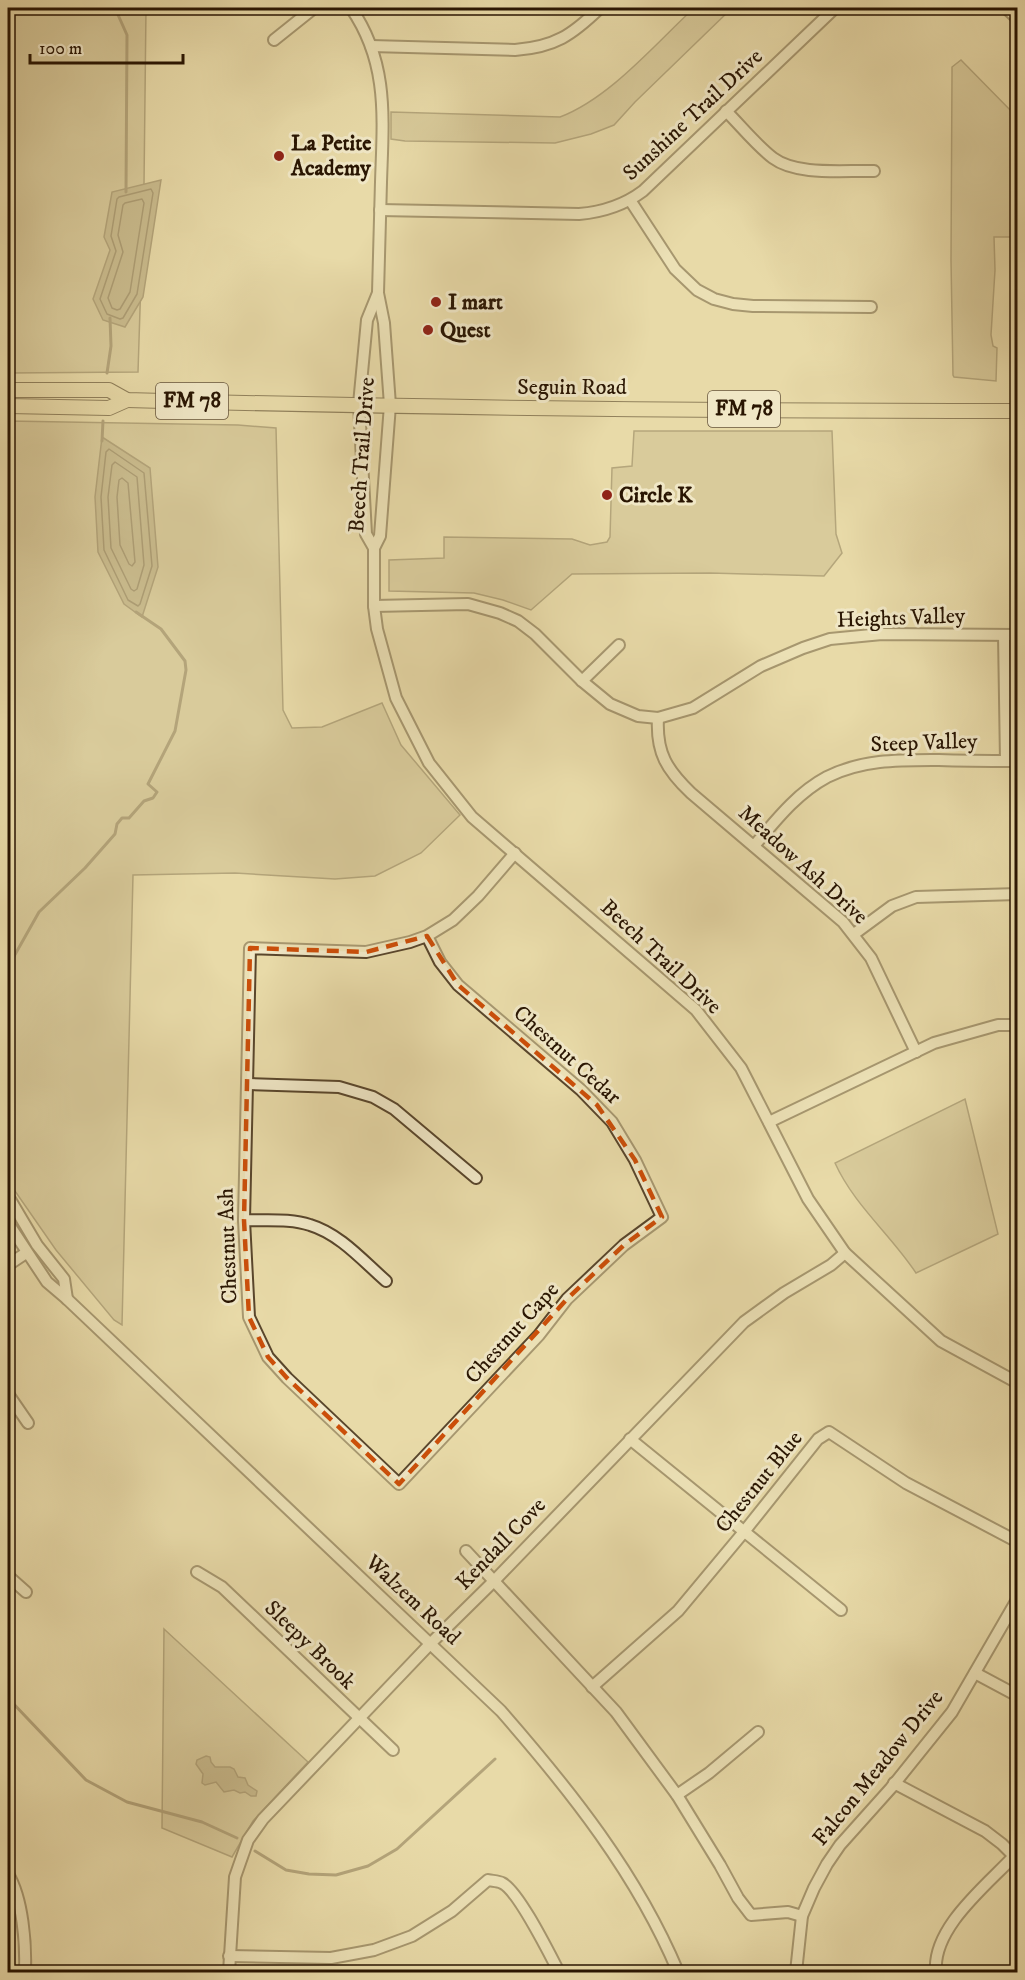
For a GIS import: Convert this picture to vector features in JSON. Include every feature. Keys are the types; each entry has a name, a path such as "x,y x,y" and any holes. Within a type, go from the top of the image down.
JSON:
{"main road":[{"name":"Seguin Road","path":"8,390 109,390 127,400"},
{"name":"Seguin Road","path":"8,406 109,408 127,400 502,408 1017,411"}],"street":[{"path":"274,40 314,8"},
{"name":"Beech Trail Drive","path":"351,8 371,46 382,93 378,293 384,323 390,405 380,536 374,548 374,606 377,629 396,698 429,764 472,816 696,1010 741,1068 808,1199 846,1253 941,1341 1017,1383"},
{"path":"371,46 515,50 535,48 554,43 571,34 600,8"},
{"name":"Sunshine Trail Drive","path":"380,210 579,214 600,212 619,206 642,191 835,8"},
{"path":"1006,8 1017,19"},
{"path":"726,111 770,156 790,167 808,170 874,171"},
{"path":"630,200 675,269 697,290 714,299 753,306 871,307"},
{"name":"Beech Trail Drive","path":"374,548 366,534 359,404 367,320 378,293"},
{"name":"Heights Valley","path":"374,606 468,604 500,613 518,621 536,634 597,696 618,709 638,716 658,718 693,708 761,666 830,639 882,634 1017,635"},
{"path":"1004,635 1006,761"},
{"path":"582,681 619,645"},
{"name":"Meadow Ash Drive","path":"658,718 660,750 669,770 692,793 819,900 854,934 871,958 916,1052"},
{"name":"Steep Valley","path":"754,846 795,800 827,777 850,768 899,760 1017,761"},
{"path":"427,936 466,909 515,853"},
{"path":"854,934 892,906 916,897 1017,894"},
{"name":"Chestnut Ash","path":"399,1484 287,1378 268,1357 249,1317 244,1220 250,948 366,952 397,946 427,936"},
{"name":"Chestnut Cedar","path":"427,936 440,962 458,985 581,1090 612,1122 635,1160 662,1217"},
{"path":"769,1122 934,1043 998,1025 1017,1025"},
{"path":"248,1084 339,1087 374,1097 394,1109 476,1178"},
{"name":"Walzem Road","path":"8,1196 37,1245 64,1279 67,1299"},
{"name":"Chestnut Cape","path":"399,1484 539,1335 567,1299 624,1245 662,1217"},
{"path":"244,1220 309,1224 340,1241 386,1281"},
{"name":"Walzem Road","path":"8,1223 47,1282 501,1710 558,1776 609,1846 640,1897 678,1972"},
{"path":"8,1265 26,1253"},
{"name":"Kendall Cove","path":"229,1972 235,1877 248,1840 263,1819 358,1718 744,1322 846,1253"},
{"path":"8,1394 28,1423"},
{"name":"Chestnut Blue","path":"592,1687 678,1611 818,1439 829,1432 906,1483 1017,1542"},
{"path":"630,1439 743,1533 841,1610"},
{"path":"466,1551 616,1712 677,1795 738,1898 751,1915 788,1912 802,1916"},
{"name":"Sleepy Brook","path":"196,1572 222,1587 393,1750"},
{"path":"8,1576 26,1592"},
{"name":"Falcon Meadow Drive","path":"796,1972 802,1916 833,1854 952,1712 1017,1598"},
{"path":"975,1673 1017,1696"},
{"path":"677,1795 709,1773 758,1732"},
{"path":"894,1783 985,1831 1016,1858 947,1929 938,1950 936,1972"},
{"path":"8,1874 14,1884 26,1940 25,1972"},
{"path":"229,1956 331,1958 374,1950 412,1936 452,1911 488,1880 503,1883 519,1901 559,1972"}],"highlighted area":[{"path":"427,936 458,985 597,1105 635,1160 662,1217 624,1245 567,1299 399,1484 287,1378 268,1357 249,1317 244,1220 250,948 366,952"}],"shaded area":[{"path":"8,8 146,8 144,184 138,372 8,373"},
{"path":"694,8 732,8 614,125 591,134 555,143 391,139 391,112 560,117 597,97 614,84"},
{"path":"961,60 1017,117 1017,237 994,237 995,270 991,335 993,346 997,348 996,381 954,377 953,375 952,67"},
{"path":"8,421 238,425 276,428 283,710 292,728 322,727 382,703 401,745 460,815 421,853 375,876 335,879 235,873 133,875 122,1325 114,1320 56,1250 8,1181"},
{"path":"634,431 832,431 836,534 842,553 824,576 710,573 572,574 531,610 474,593 389,591 389,560 444,558 444,537 572,539 590,545 607,542 610,537 612,468 632,466"},
{"path":"965,1099 998,1234 916,1273 852,1193 835,1163"},
{"path":"164,1629 308,1762 253,1821 232,1857 162,1828"}],"water":[{"path":"161,180 143,297 125,327 103,320 93,299 110,250 104,237 112,192"},
{"path":"102,437 150,468 158,567 142,617 124,604 98,552 95,497"},
{"path":"206,1756 210,1757 215,1767 234,1769 238,1777 245,1778 248,1785 257,1791 256,1796 234,1790 224,1792 216,1782 205,1785 202,1783 203,1774 196,1764 197,1760"}],"waterway":[{"path":"115,8 127,35 126,192"},
{"path":"107,373 111,346 110,318"},
{"path":"102,441 103,421"},
{"path":"8,967 39,912 85,868 115,834 117,824 122,818 129,818 144,801 153,798 157,792 148,784 175,731 186,670 185,661 161,629 136,612"},
{"path":"8,1698 86,1780 127,1802 202,1822 237,1838"},
{"path":"255,1851 286,1870 309,1874 336,1875 368,1866 397,1849 495,1759"}],"place":[{"name":"La Petite Academy","path":"279,156"},
{"name":"I mart","path":"436,302"},
{"name":"Quest","path":"428,330"},
{"name":"Circle K","path":"607,495"}]}
